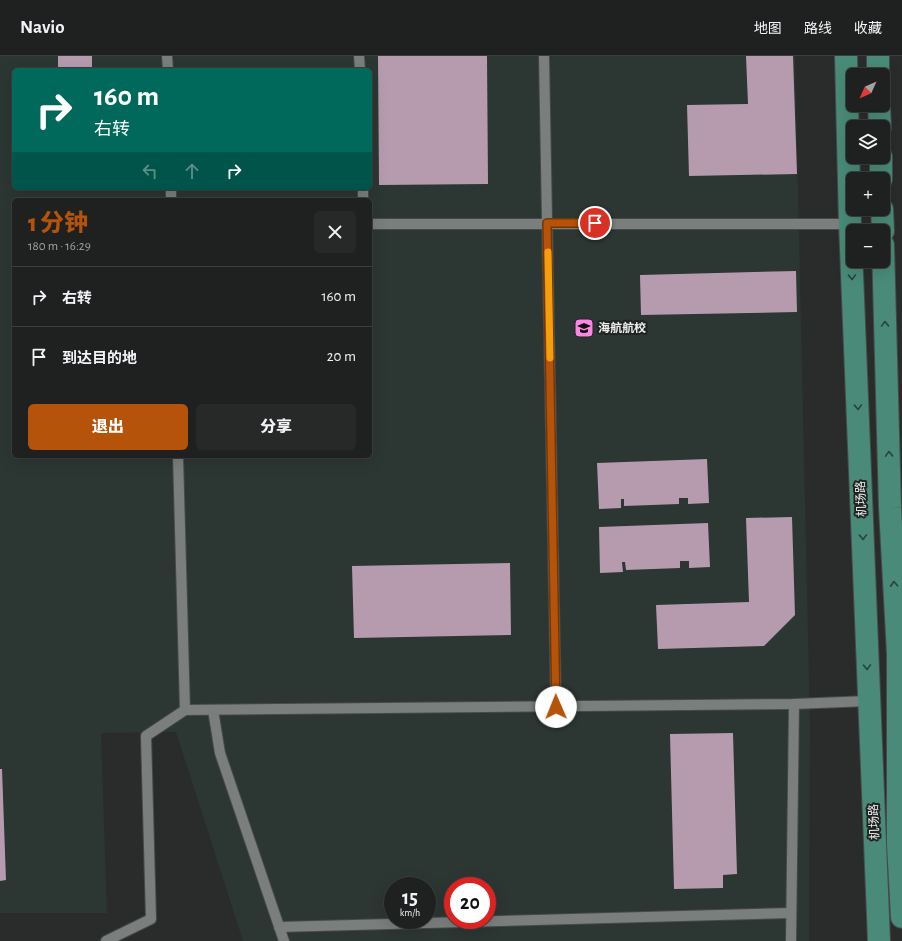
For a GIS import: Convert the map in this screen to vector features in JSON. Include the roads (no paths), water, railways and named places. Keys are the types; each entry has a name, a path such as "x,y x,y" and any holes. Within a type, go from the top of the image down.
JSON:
{"main road":[{"name":"机场路","path":"846,56 850,224"},
{"path":"878,56 878,68"},
{"name":"机场路","path":"852,268 866,600 868,701 878,941"},
{"name":"机场路","path":"884,268 890,508 898,654 898,844 902,917"},
{"path":"866,600 902,468"},
{"path":"898,654 902,632"},
{"path":"898,844 902,822"}],"lane":[{"path":"167,56 168,68"},
{"path":"360,56 360,68"},
{"path":"544,56 556,707"},
{"path":"372,224 850,224"},
{"path":"178,458 185,710"},
{"path":"106,941 151,919 146,736 185,710 794,704 868,701"},
{"path":"791,941 794,704"},
{"path":"213,710 220,753 284,941"},
{"path":"279,927 791,913"}],"place":[{"name":"海航航校","path":"584,328"}]}
